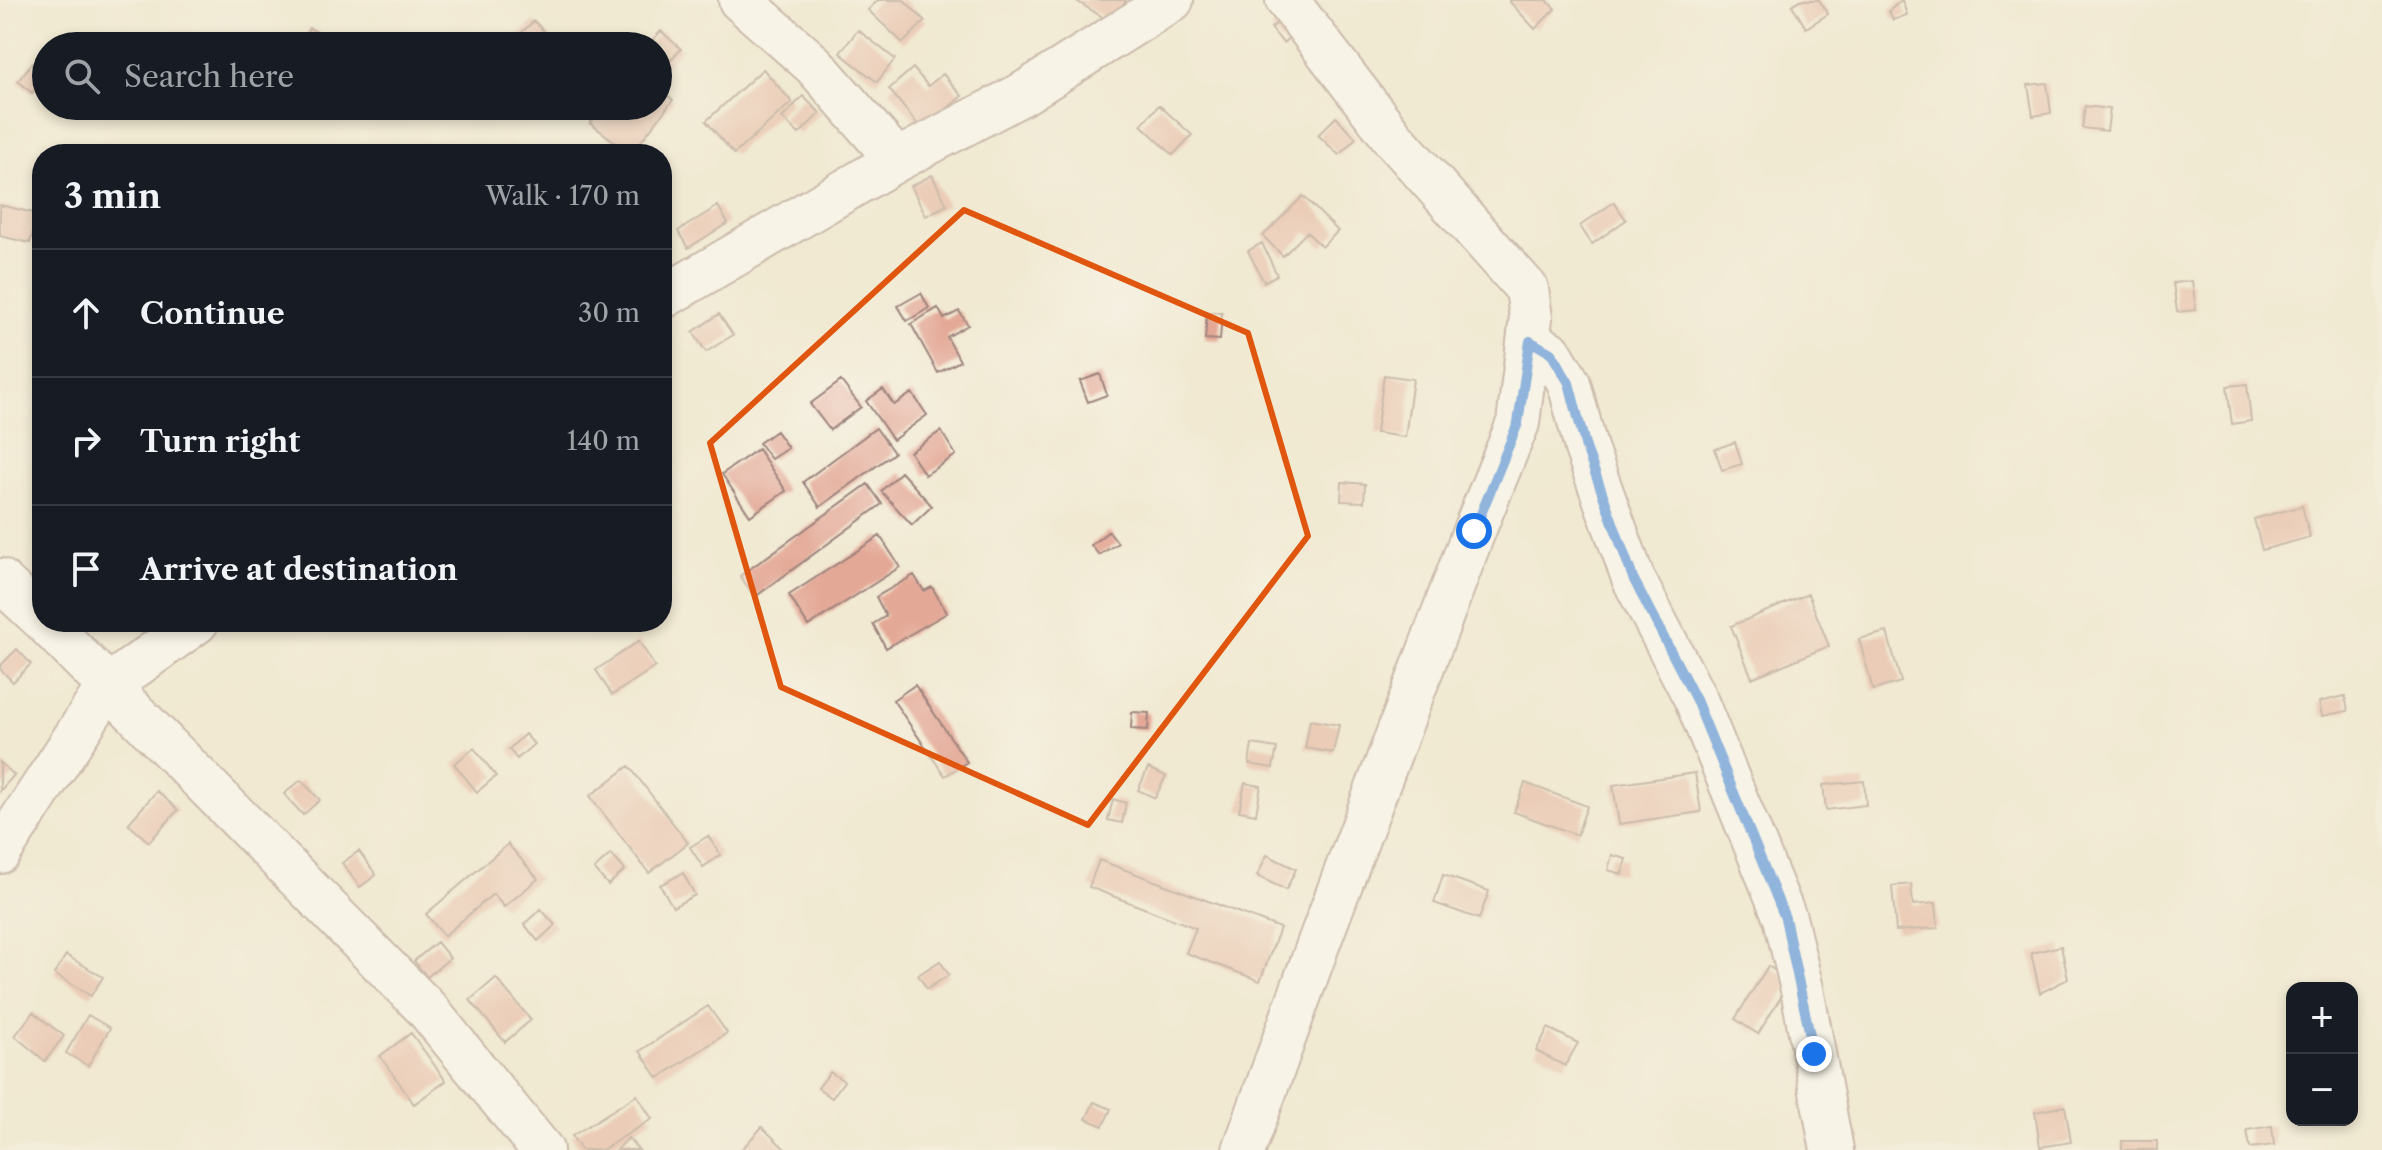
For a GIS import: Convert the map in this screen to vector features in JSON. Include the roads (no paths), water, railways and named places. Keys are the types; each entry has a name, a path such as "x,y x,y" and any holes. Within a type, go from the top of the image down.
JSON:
{"street":[{"path":"740,0 814,65 897,160"},
{"path":"672,292 897,160 1024,93 1172,0"},
{"path":"1244,1150 1323,930 1518,423 1531,318 1527,289 1393,138 1287,0"},
{"path":"1530,341 1551,353 1569,383 1586,448 1633,578 1696,700 1785,918 1802,989 1832,1150"},
{"path":"0,580 32,609"},
{"path":"56,632 426,1008 542,1150"},
{"path":"0,852 108,686 183,632"}]}
